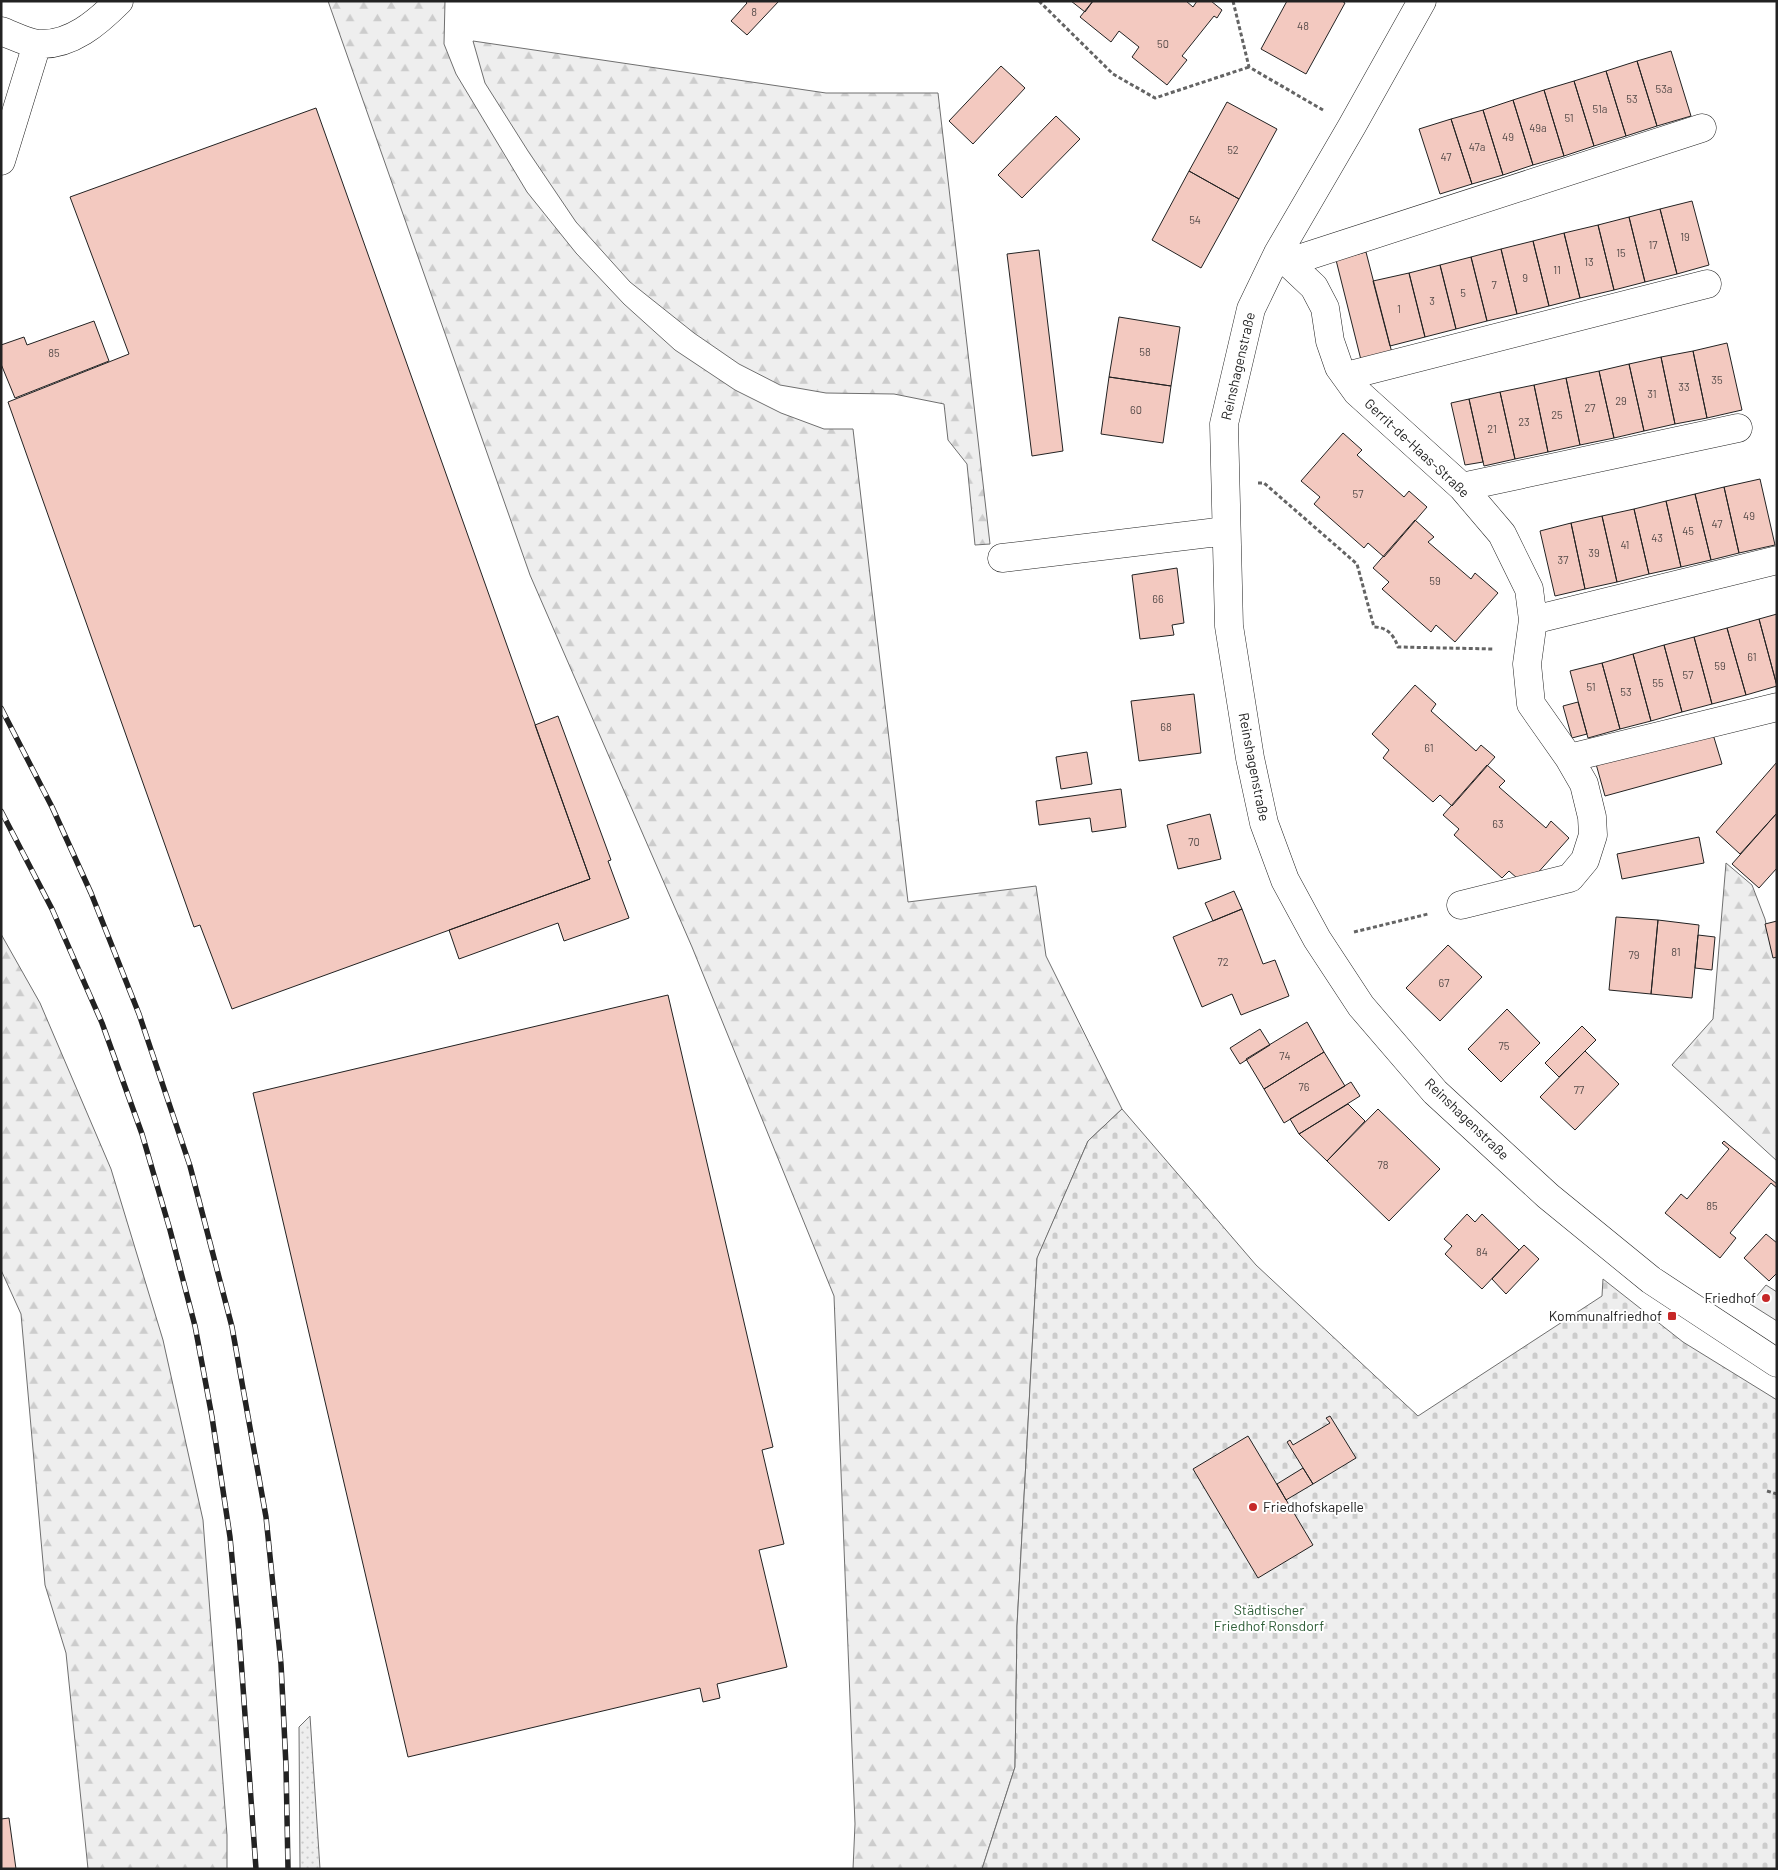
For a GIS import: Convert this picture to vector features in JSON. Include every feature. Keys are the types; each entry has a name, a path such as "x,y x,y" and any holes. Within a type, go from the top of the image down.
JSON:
{"street":[{"path":"1,31 38,44 66,41 100,20 119,1"},
{"name":"Reinshagenstraße","path":"1422,1 1352,126 1284,258 1251,309 1224,424 1229,626 1250,758 1264,823 1285,880 1317,939 1361,1006 1436,1092 1548,1196 1651,1280 1777,1363"},
{"path":"1,161 38,44"},
{"path":"1284,258 1702,128"},
{"name":"Gerrit-de-Haas-Straße","path":"1284,258 1314,287 1325,308 1330,341 1339,367 1357,392 1462,488 1502,534 1529,589 1533,620 1527,664 1531,704 1569,758 1584,784 1592,817 1593,836 1585,860 1570,878 1461,905"},
{"path":"1346,376 1707,284"},
{"path":"1462,488 1738,428"},
{"path":"1002,558 1226,531"},
{"path":"1533,620 1777,560"},
{"path":"1569,758 1777,707"}],"path":[{"path":"1039,1 1113,74 1155,98 1249,67"},
{"path":"1233,1 1249,67 1352,126"},
{"path":"1264,483 1357,564 1374,627 1382,627 1389,632 1395,639 1398,647 1529,650"},
{"path":"1317,939 1384,925 1461,905"},
{"path":"1767,1491 1777,1494"}],"green space":[{"path":"328,1 445,1 444,44 456,74 527,192 576,253 624,304 675,350 735,390 781,413 824,429 853,429 908,902 1036,886 1046,956 1122,1109 1088,1141 1037,1259 1017,1626 1015,1767 982,1869 853,1869 855,1824 834,1296 692,947 530,575"},
{"path":"473,41 826,93 938,93 990,544 975,545 967,464 948,440 944,404 894,394 826,393 780,385 739,364 694,333 630,282 576,222 485,83"},
{"path":"1726,863 1752,885 1765,919 1772,952 1777,951 1777,1161 1672,1065 1713,1019"},
{"path":"1,934 40,1003 111,1169 163,1340 203,1520 227,1835 227,1869 88,1869 66,1653 45,1585 21,1314 1,1270"},
{"name":"Städtischer Friedhof Ronsdorf","path":"1122,1109 1256,1265 1418,1416 1602,1296 1603,1279 1683,1342 1777,1400 1777,1869 982,1869 1015,1767 1017,1626 1037,1258 1088,1141"},
{"path":"310,1716 320,1869 300,1869 299,1727"}],"shaded area":[{"name":"Friedhof","path":"1766,1285 1777,1292 1777,1321 1750,1304"}],"building":[{"path":"745,1 779,1 747,35 731,21 747,3"},
{"path":"1071,1 1093,1 1085,12"},
{"path":"1093,1 1186,1 1193,7 1197,1 1211,1 1222,10 1217,18 1214,16 1182,56 1187,60 1167,85 1132,57 1139,47 1119,31 1111,42 1080,17"},
{"path":"1287,1 1342,1 1345,3 1306,74 1261,49"},
{"path":"1671,51 1691,116 1657,126 1637,61"},
{"path":"1637,61 1657,126 1626,136 1606,71"},
{"path":"1001,66 1025,88 973,144 949,121"},
{"path":"1606,71 1626,136 1594,146 1574,81"},
{"path":"1574,81 1594,146 1564,156 1544,90"},
{"path":"1544,90 1564,156 1533,165 1513,100"},
{"path":"1513,100 1533,165 1503,175 1483,110"},
{"path":"1227,102 1277,129 1239,199 1189,171"},
{"path":"316,108 590,879 232,1009 200,925 194,927 8,402 129,354 70,197"},
{"path":"1483,110 1503,175 1472,184 1451,119"},
{"path":"1056,116 1080,139 1022,198 998,175"},
{"path":"1451,119 1472,184 1440,194 1419,129"},
{"path":"1189,171 1239,199 1201,268 1152,240"},
{"path":"1692,201 1709,265 1677,274 1660,209"},
{"path":"1660,209 1677,274 1645,282 1629,217"},
{"path":"1629,217 1645,282 1614,290 1598,225"},
{"path":"1598,225 1614,290 1580,298 1564,233"},
{"path":"1564,233 1580,298 1549,306 1533,241"},
{"path":"1533,241 1549,306 1517,314 1501,249"},
{"path":"1501,249 1517,314 1487,321 1471,257"},
{"path":"1039,250 1063,451 1032,456 1007,254"},
{"path":"1366,252 1392,353 1361,360 1336,260"},
{"path":"1471,257 1487,321 1456,329 1440,265"},
{"path":"1440,265 1456,329 1425,337 1409,273"},
{"path":"1409,273 1425,337 1390,346 1373,281"},
{"path":"1119,317 1180,327 1171,386 1109,377"},
{"path":"94,321 109,361 15,398 1,364 1,345 24,337 27,345"},
{"path":"1727,343 1742,410 1707,418 1693,351"},
{"path":"1693,351 1707,418 1675,424 1661,357"},
{"path":"1661,357 1675,424 1644,431 1629,364"},
{"path":"1629,364 1644,431 1614,438 1599,371"},
{"path":"1599,371 1614,438 1580,445 1566,378"},
{"path":"1109,377 1171,386 1163,443 1101,434"},
{"path":"1566,378 1580,445 1548,452 1534,385"},
{"path":"1534,385 1548,452 1515,459 1500,392"},
{"path":"1500,392 1515,459 1484,466 1469,399"},
{"path":"1469,399 1483,462 1465,465 1451,403"},
{"path":"1343,433 1362,450 1357,455 1404,497 1409,491 1427,507 1384,557 1368,543 1364,548 1314,504 1320,497 1301,481"},
{"path":"1760,479 1775,545 1739,553 1724,487"},
{"path":"1724,487 1739,553 1711,560 1695,494"},
{"path":"1695,494 1711,560 1681,567 1666,501"},
{"path":"1666,501 1681,567 1649,574 1634,509"},
{"path":"1634,509 1649,574 1617,582 1602,516"},
{"path":"1602,516 1617,582 1585,589 1571,523"},
{"path":"1415,520 1434,537 1428,542 1471,579 1475,573 1498,593 1455,642 1436,625 1431,632 1382,589 1389,582 1373,568"},
{"path":"1571,523 1585,589 1555,596 1540,531"},
{"path":"1177,568 1184,623 1172,625 1174,635 1140,639 1132,575"},
{"path":"1777,614 1777,686 1759,619"},
{"path":"1759,619 1777,686 1746,695 1727,628"},
{"path":"1727,628 1746,695 1712,704 1694,637"},
{"path":"1694,637 1712,704 1682,712 1664,645"},
{"path":"1664,645 1682,712 1651,721 1633,654"},
{"path":"1633,654 1651,721 1620,729 1602,663"},
{"path":"1602,663 1620,729 1588,738 1570,671"},
{"path":"1415,685 1436,704 1431,711 1476,751 1481,745 1495,757 1452,806 1440,795 1433,802 1383,758 1389,750 1372,734"},
{"path":"1194,694 1201,753 1139,761 1131,701"},
{"path":"1578,702 1587,734 1572,738 1563,706"},
{"path":"558,716 611,860 608,861 629,918 564,941 558,923 459,959 449,930 590,879 535,725"},
{"path":"1712,731 1722,764 1605,796 1596,764"},
{"path":"1087,752 1092,784 1061,789 1056,757"},
{"path":"1777,762 1777,813 1740,854 1716,832"},
{"path":"1487,765 1505,781 1499,787 1546,828 1551,821 1569,838 1526,886 1509,871 1502,878 1454,835 1459,829 1443,815"},
{"path":"1121,789 1126,827 1092,832 1090,818 1039,825 1036,801"},
{"path":"1777,813 1777,868 1759,888 1732,864"},
{"path":"1210,814 1221,859 1178,869 1167,825"},
{"path":"1699,837 1704,863 1622,879 1617,854"},
{"path":"1234,891 1242,909 1213,921 1205,903"},
{"path":"1242,909 1263,964 1275,960 1289,996 1241,1015 1232,994 1202,1007 1173,937"},
{"path":"1616,917 1658,920 1651,994 1609,990"},
{"path":"1658,920 1699,925 1692,998 1651,994"},
{"path":"1777,921 1777,957 1773,958 1765,924"},
{"path":"1698,935 1715,937 1712,970 1695,968"},
{"path":"1448,945 1482,977 1440,1021 1406,988"},
{"path":"668,995 773,1447 762,1450 784,1544 759,1550 787,1667 717,1684 720,1698 703,1702 700,1688 408,1757 253,1093"},
{"path":"1507,1009 1540,1043 1501,1082 1468,1049"},
{"path":"1307,1022 1324,1052 1264,1089 1246,1059"},
{"path":"1582,1026 1596,1040 1559,1077 1545,1063"},
{"path":"1260,1029 1270,1045 1240,1064 1230,1048"},
{"path":"1585,1051 1619,1084 1575,1130 1540,1097"},
{"path":"1324,1052 1345,1086 1284,1123 1264,1089"},
{"path":"1351,1082 1360,1096 1299,1134 1290,1119"},
{"path":"1348,1104 1365,1121 1327,1161 1299,1134"},
{"path":"1378,1109 1440,1169 1389,1221 1327,1161"},
{"path":"1724,1141 1777,1184 1777,1188 1771,1183 1730,1233 1736,1238 1720,1258 1665,1213 1681,1194 1687,1199 1729,1149 1722,1143"},
{"path":"1467,1214 1475,1222 1482,1214 1519,1250 1482,1289 1445,1254 1452,1246 1444,1239"},
{"path":"1766,1234 1777,1243 1777,1273 1769,1281 1744,1258"},
{"path":"1524,1245 1539,1259 1506,1294 1492,1279"},
{"path":"1330,1416 1356,1458 1313,1484 1287,1442 1290,1440 1293,1445 1330,1423 1326,1418"},
{"name":"Friedhofskapelle","path":"1248,1436 1313,1545 1258,1578 1193,1469"},
{"path":"1303,1468 1313,1484 1286,1500 1277,1484"},
{"path":"9,1818 16,1869 1,1869 1,1819"}],"railway":[{"path":"1,708 52,807 91,893 139,1014 190,1166 232,1327 266,1517 281,1664 286,1766 288,1869"},
{"path":"1,811 52,909 102,1023 142,1134 195,1326 212,1417 230,1537 239,1631 256,1869"}],"place":[{"name":"Friedhof","path":"1766,1298"},
{"name":"Kommunalfriedhof","path":"1672,1316"},
{"name":"Friedhofskapelle","path":"1253,1507"}]}
